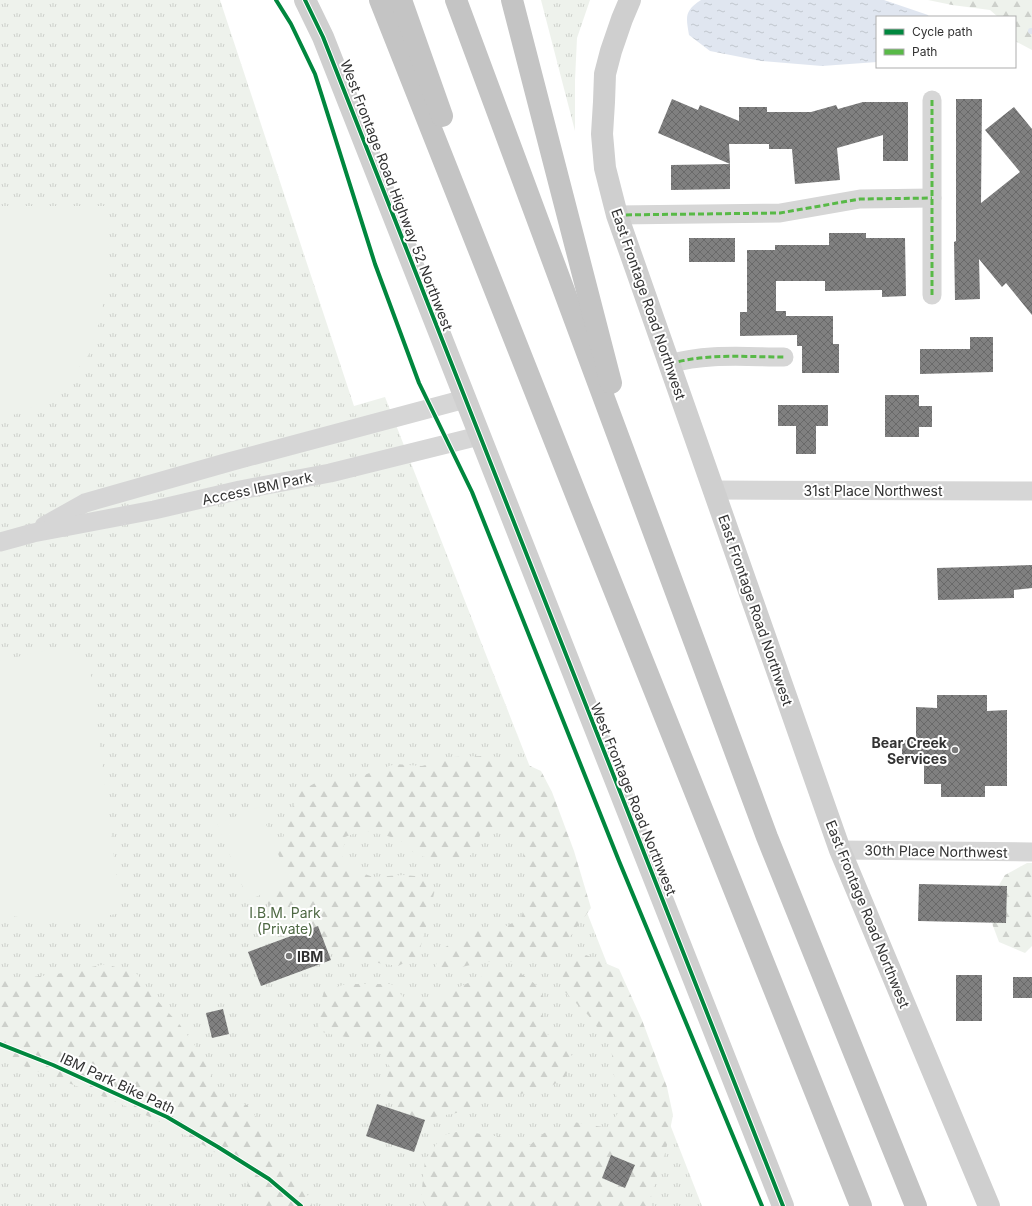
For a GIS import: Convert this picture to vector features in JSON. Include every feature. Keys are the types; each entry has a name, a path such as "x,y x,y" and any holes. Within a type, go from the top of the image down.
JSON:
{"highway":[{"path":"380,0 861,1206"},
{"path":"401,0 581,507"},
{"path":"456,0 767,837 916,1206"},
{"path":"512,0 640,495"}],"street":[{"name":"West Frontage Road Highway 52 Northwest","path":"305,0 323,37 465,399"},
{"name":"East Frontage Road Northwest","path":"630,0 611,51 606,74 604,95 602,134 605,168 617,214 840,850 990,1206"},
{"path":"932,100 932,295"},
{"path":"617,214 780,212 860,199 932,198"},
{"path":"670,364 686,359 704,357 784,357"},
{"name":"West Frontage Road Northwest","path":"465,399 783,1206"},
{"name":"Access IBM Park","path":"33,533 85,503 229,462 465,399"},
{"name":"Access IBM Park","path":"0,542 33,533 154,510 240,490 330,473 479,436"},
{"name":"31st Place Northwest","path":"714,490 1032,491"},
{"name":"30th Place Northwest","path":"840,850 1032,852"}],"green space":[{"name":"I.B.M. Park (Private)","path":"0,0 220,0 354,406 385,397 702,1206 0,1206"},
{"path":"541,0 590,0 577,38 575,131"},
{"path":"928,0 1032,0 1032,50 1016,42 1016,16 997,16 990,10"},
{"path":"0,206 107,206 109,243 107,279 101,317 89,354 65,387 24,412 0,418"},
{"path":"64,646 89,659 121,913 77,921 42,921 0,914 0,661"},
{"path":"485,756 513,758 541,771 552,792 574,851 591,908 556,956 543,961 484,962 457,968 445,974 435,969 440,950 472,932 506,926 521,919 529,888 523,850 510,828 483,829 471,855 443,861 416,855 399,839 363,830 345,837 342,861 354,870 373,877 403,875 426,877 435,889 418,956 398,966 358,960 344,960 293,923 269,908 260,879 276,859 298,792 323,779 342,779 364,775 395,764 422,766 454,757"},
{"path":"259,807 290,883 248,900 217,824"},
{"path":"1027,863 1032,863 1032,946 1025,953 999,942 990,918 990,900 1005,875"},
{"path":"586,955 619,969 642,1020 667,1087 673,1115 666,1150 651,1195 652,1206 425,1206 421,1198 425,1160 443,1135 461,1131 502,1137 524,1150 544,1133 574,1122 608,1128 618,1113 611,1046 588,1015 564,991 561,966"},
{"path":"106,964 137,974 153,996 180,1025 209,1065 216,1094 247,1105 269,1135 288,1169 311,1200 312,1206 251,1206 247,1178 220,1156 191,1138 165,1124 111,1100 0,1057 0,981 57,974"},
{"path":"516,971 528,978 543,991 543,1020 547,1034 564,1042 573,1058 565,1078 544,1090 479,1101 462,1112 434,1117 405,1118 383,1091 390,1067 372,1040 338,1036 319,1031 317,1017 324,991 346,984 391,984 407,1001 432,1000 489,973"}],"water":[{"path":"701,0 884,0 928,16 876,16 876,62 822,66 761,61 710,51 689,35 687,19 689,11"}],"building":[{"path":"672,99 698,110 700,105 739,121 739,107 767,107 767,112 811,112 836,105 838,109 863,102 908,102 908,161 883,161 883,135 837,148 840,180 795,184 792,149 769,149 769,144 729,144 730,164 658,133"},
{"path":"956,99 982,99 981,203 1020,172 985,130 1014,107 1032,129 1032,315 1006,283 1002,287 979,259 980,299 955,300 954,242 956,241"},
{"path":"730,164 730,189 671,190 671,165"},
{"path":"829,233 866,233 866,238 905,238 906,296 882,297 882,290 825,291 825,281 776,281 776,311 786,311 786,316 833,316 833,344 839,344 839,373 802,373 802,346 797,346 797,335 740,336 740,312 747,312 747,250 775,250 775,245 829,245"},
{"path":"689,238 735,238 735,262 689,262"},
{"path":"970,337 993,337 993,372 920,374 920,349 970,349"},
{"path":"885,395 919,395 919,406 932,406 932,427 919,427 919,437 885,437"},
{"path":"778,405 828,405 828,426 816,426 816,454 796,454 796,426 778,426"},
{"path":"1032,565 1032,588 1014,590 1014,598 938,600 937,568"},
{"name":"Bear Creek Services","path":"937,695 987,695 987,711 1007,710 1007,786 985,786 985,797 941,797 941,784 924,784 924,761 902,761 902,740 916,740 916,707 937,708"},
{"path":"919,884 1007,886 1006,923 918,921"},
{"name":"IBM","path":"318,926 331,960 261,986 248,952"},
{"path":"956,975 982,975 982,1021 956,1021"},
{"path":"1013,977 1032,977 1032,998 1013,998"},
{"path":"223,1009 229,1034 212,1038 206,1013"},
{"path":"377,1104 425,1120 414,1152 366,1136"},
{"path":"611,1155 635,1165 625,1188 602,1178"}],"marked path":[{"path":"932,100 932,295"},
{"path":"617,215 780,213 860,199 932,198"},
{"path":"670,364 698,358 712,357 784,357"}],"cycle path":[{"path":"276,0 291,24 315,74 375,264 419,383 472,492 619,861 762,1206"},
{"path":"305,0 323,37 783,1206"},
{"name":"IBM Park Bike Path","path":"0,1044 53,1065 167,1117 269,1179 301,1206"}],"place":[{"name":"Bear Creek Services","path":"955,750"},
{"name":"IBM","path":"289,956"}]}
